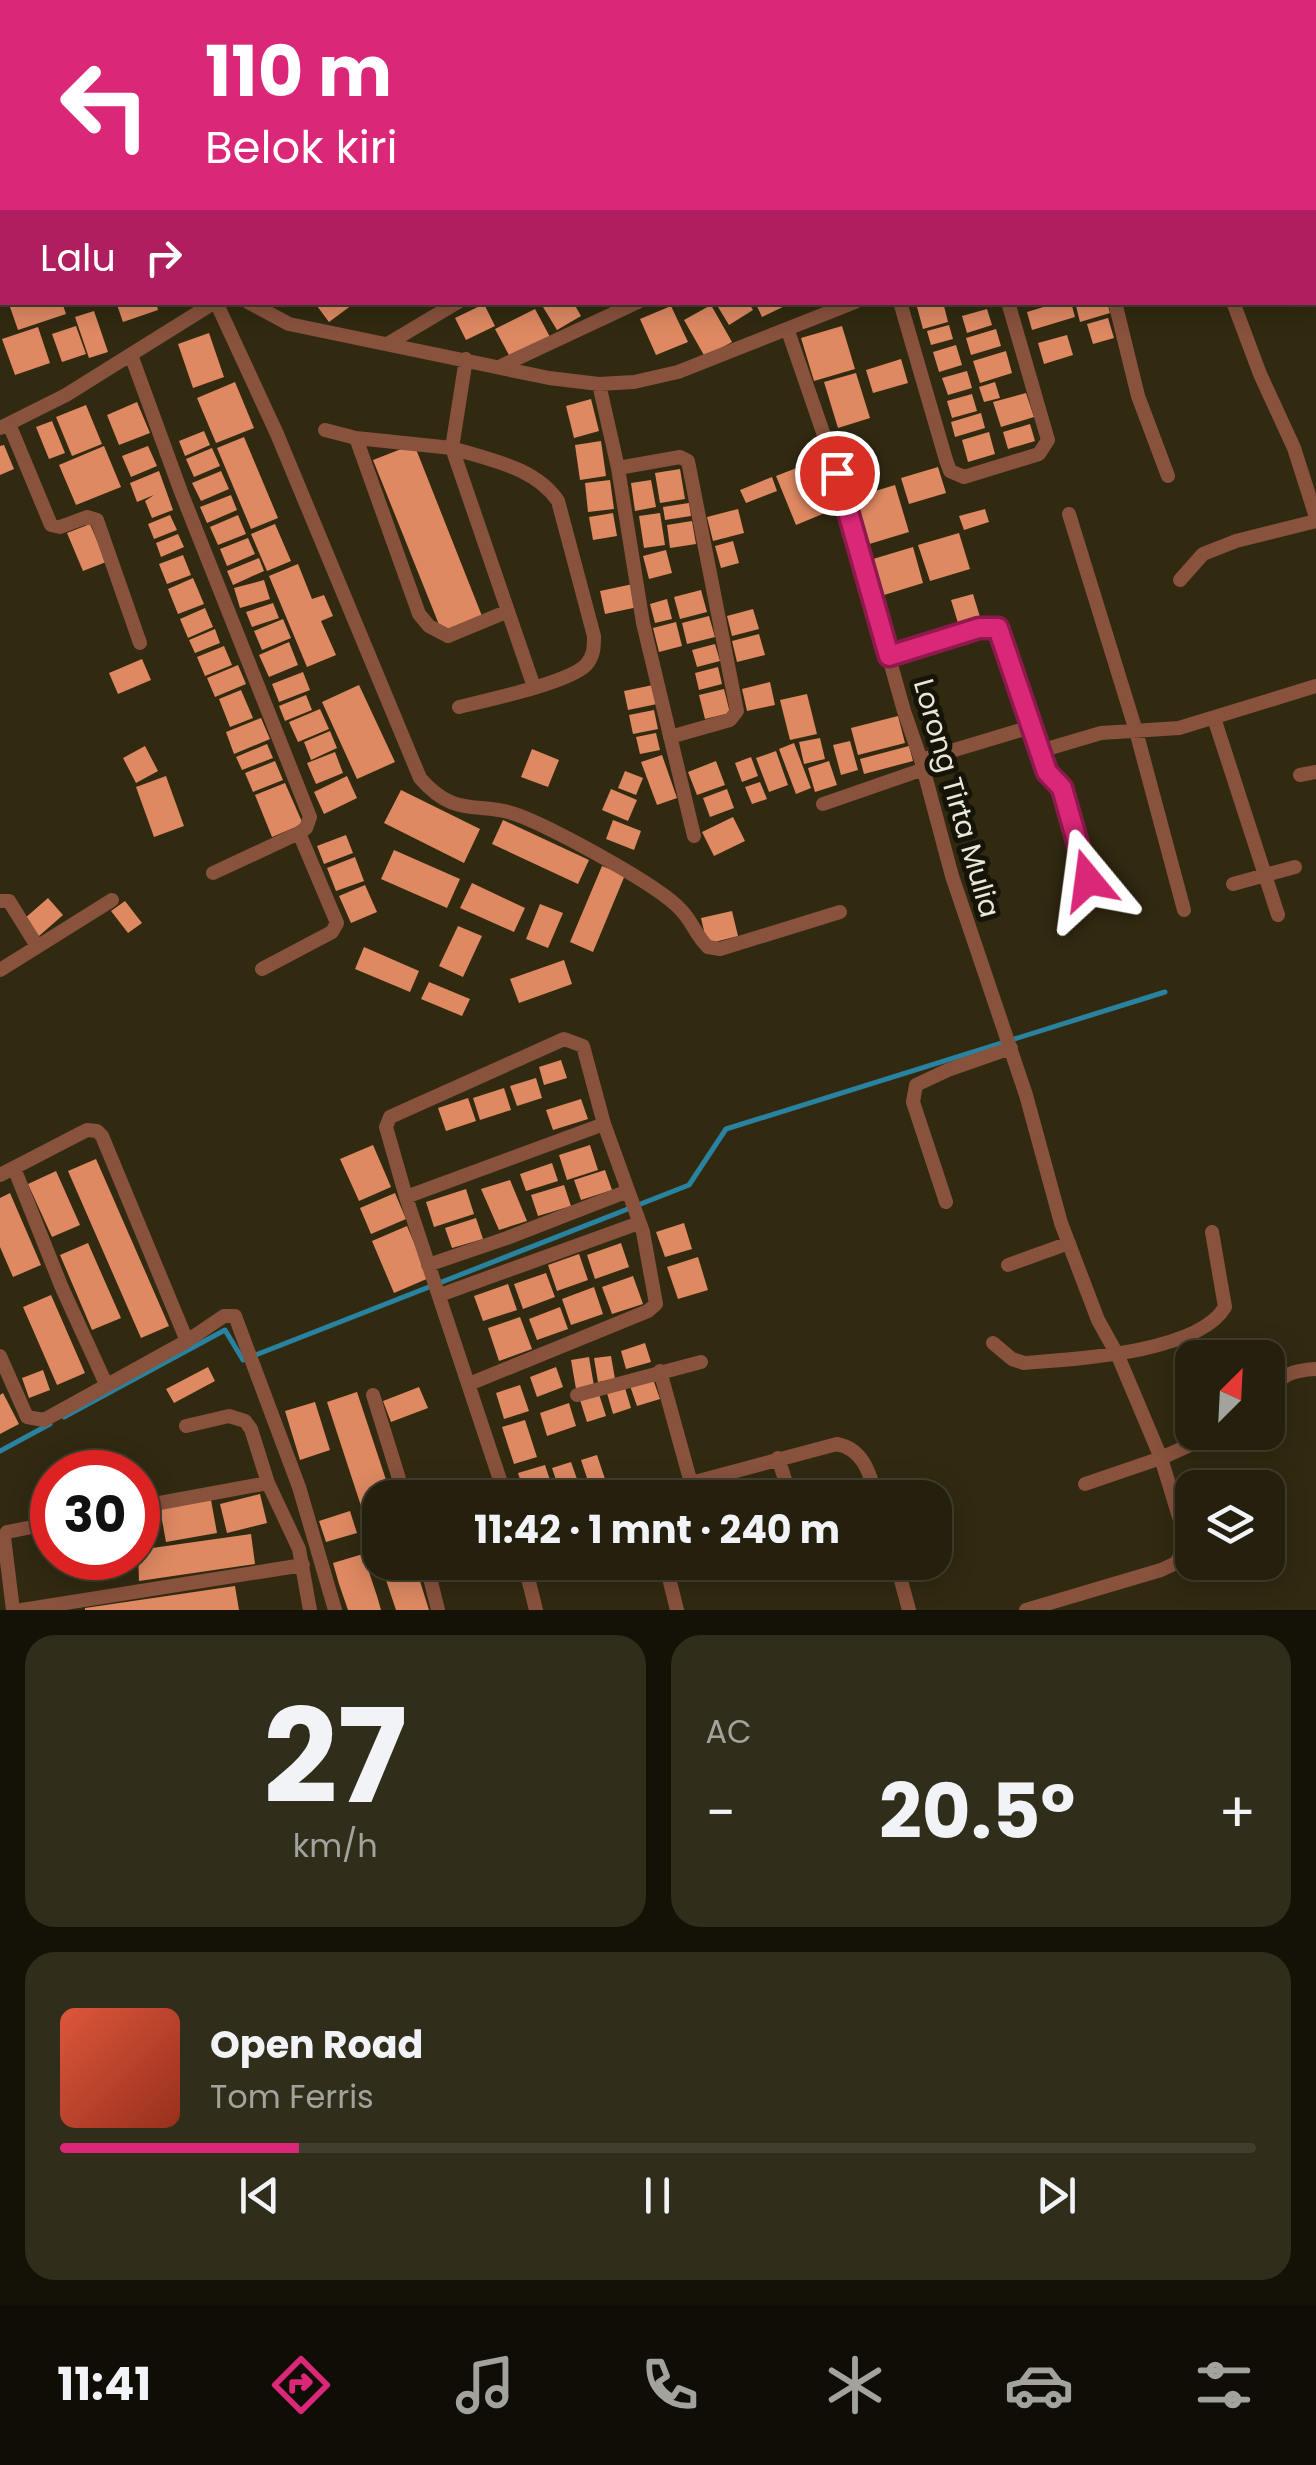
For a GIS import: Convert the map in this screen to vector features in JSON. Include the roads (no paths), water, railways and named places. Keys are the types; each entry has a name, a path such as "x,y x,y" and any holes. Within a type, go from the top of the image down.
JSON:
{"street":[{"path":"140,644 96,520 87,517 60,527 51,525 5,426 32,414 210,305"},
{"path":"216,305 277,434 420,778 436,797 460,808 520,816 608,862 682,910 708,947 720,948 840,912"},
{"path":"254,305 289,324 550,378 599,384 634,382 678,372 848,305"},
{"path":"389,342 453,305"},
{"path":"500,366 632,305"},
{"path":"901,305 950,471 964,478 1039,454 1048,440 1009,305"},
{"path":"1117,305 1138,396 1168,476"},
{"path":"1180,580 1203,554 1316,519 1294,448 1234,305"},
{"name":"Lorong Tirta Mulia","path":"788,331 837,473 952,876 993,991 1069,1243 1098,1320 1118,1356 1161,1458 1187,1543 1176,1563 1026,1610"},
{"path":"131,355 310,817 299,833 213,873"},
{"path":"466,359 452,448 534,687"},
{"path":"599,384 618,468 643,622 694,836"},
{"path":"325,430 356,438 452,448 534,476 547,485 558,501 594,636 594,653 584,668 534,687 459,707"},
{"path":"356,438 420,614 429,626 448,636 506,612"},
{"path":"618,468 680,457 688,461 738,711 730,720 670,737"},
{"path":"1069,514 1136,731 1184,910"},
{"path":"889,656 965,631 998,628 1040,751 1050,776 1062,788 1088,880"},
{"path":"1040,751 1101,732 1178,728 1316,686"},
{"path":"1214,718 1278,916"},
{"path":"822,804 1031,727"},
{"path":"1300,775 1316,772"},
{"path":"262,969 332,932 337,923 299,833"},
{"path":"1233,884 1295,867"},
{"path":"0,970 112,900"},
{"path":"0,901 9,901 38,946"},
{"path":"469,1384 654,1308 657,1298 638,1219 604,1124 583,1046 564,1039 390,1116 387,1136 500,1480"},
{"path":"946,1202 913,1102 913,1091 948,1070 1010,1046"},
{"path":"406,1198 604,1124"},
{"path":"0,1175 88,1130 102,1136 187,1341"},
{"path":"14,1168 106,1384"},
{"path":"429,1268 629,1194"},
{"path":"439,1294 638,1219"},
{"path":"994,1343 1012,1359 1024,1363 1118,1356 1206,1328 1219,1317 1225,1299 1212,1232"},
{"path":"1008,1266 1069,1243"},
{"path":"0,1356 27,1417 44,1420 230,1314 236,1316 298,1487 335,1610"},
{"path":"577,1395 701,1362"},
{"path":"1285,1376 1316,1369"},
{"path":"660,1371 690,1480"},
{"path":"373,1395 399,1480"},
{"path":"186,1426 229,1416 245,1421 251,1429 268,1482 304,1566 310,1610"},
{"path":"701,1480 838,1444 856,1453 871,1480"},
{"path":"1085,1484 1179,1450"},
{"path":"778,1458 785,1480"},
{"path":"160,1503 268,1482"},
{"path":"13,1610 4,1537 7,1532 30,1527"},
{"path":"22,1610 304,1566"},
{"path":"430,1580 438,1610"},
{"path":"528,1580 536,1610"},
{"path":"670,1580 677,1610"},
{"path":"901,1580 910,1610"}],"waterway":[{"path":"64,1417 225,1330 243,1360 689,1185 726,1129 1165,992"},
{"path":"0,1451 50,1424"}]}
